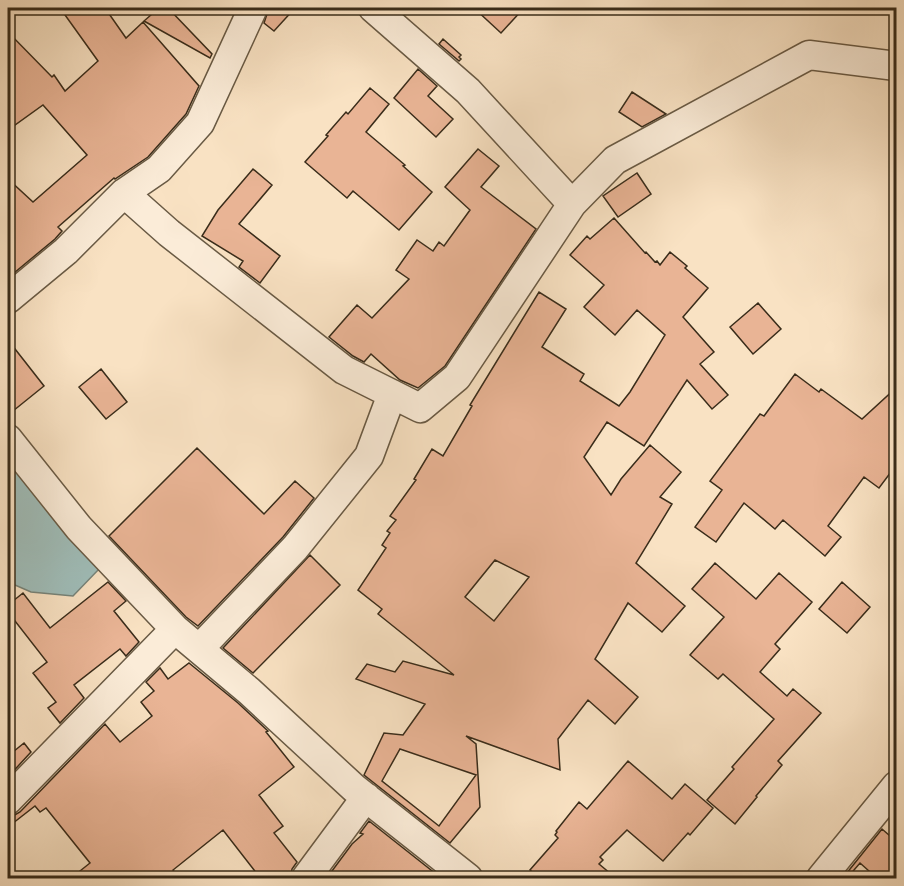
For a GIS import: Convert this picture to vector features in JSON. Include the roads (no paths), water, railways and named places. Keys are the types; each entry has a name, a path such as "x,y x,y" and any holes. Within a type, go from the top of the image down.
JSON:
{"street":[{"path":"8,299 66,251 124,193 159,169 200,123 253,8"},
{"path":"372,8 468,91 572,204"},
{"path":"124,193 169,233 344,370 420,408 457,377 572,204 615,160 808,55 897,66"},
{"path":"199,649 295,548 369,456 392,394"},
{"path":"8,438 79,528 175,629 249,691 354,788 468,879"},
{"path":"8,800 175,629"},
{"path":"820,879 897,786"},
{"path":"306,879 366,797"}],"water":[{"path":"8,450 100,568 73,596 31,592 8,582"}]}
